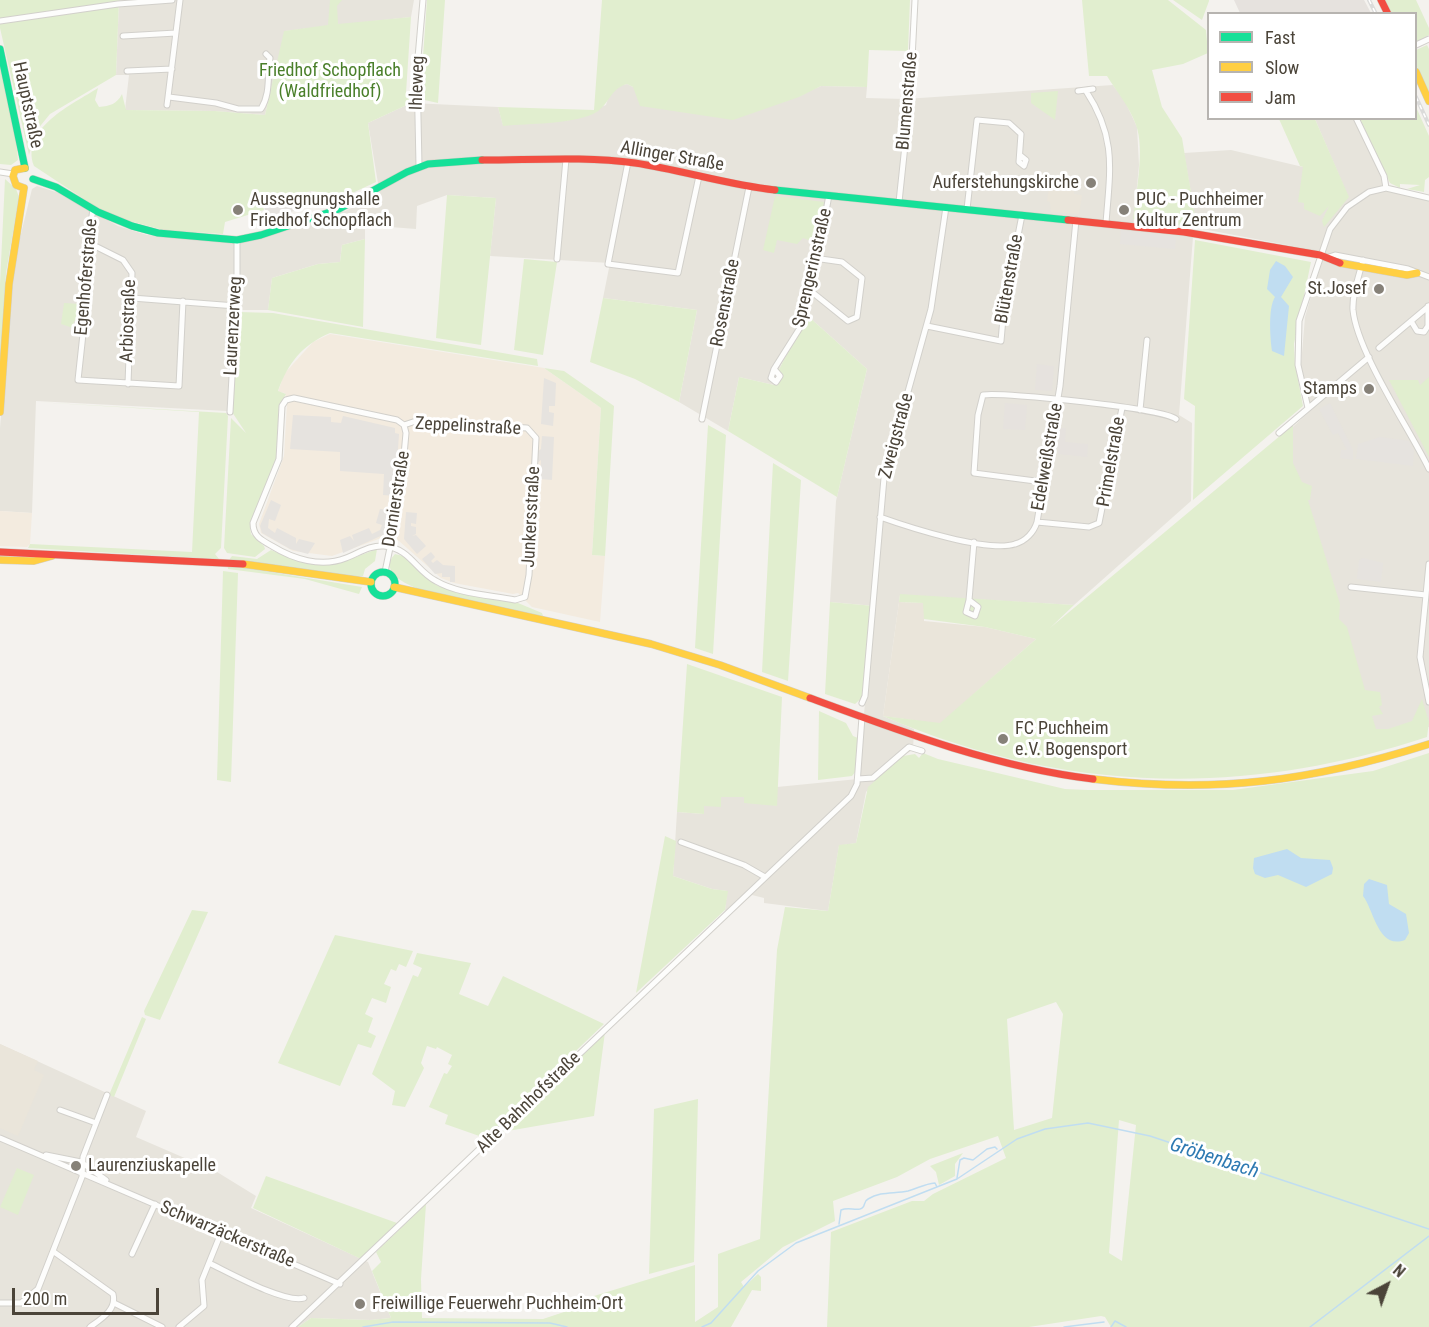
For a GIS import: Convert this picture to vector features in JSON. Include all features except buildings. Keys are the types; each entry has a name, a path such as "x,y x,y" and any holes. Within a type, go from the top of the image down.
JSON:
{"street":[{"path":"0,21 118,4 172,0"},
{"path":"167,105 180,0"},
{"name":"Ihleweg","path":"418,166 417,69 423,0"},
{"name":"Blumenstraße","path":"899,202 910,98 915,0"},
{"path":"123,36 176,33"},
{"name":"Hauptstraße","path":"0,49 25,168"},
{"path":"169,97 216,103 238,109 261,109 270,81 267,74 270,58 266,54"},
{"path":"127,71 172,69"},
{"path":"1417,74 1429,101"},
{"path":"1078,91 1093,89"},
{"path":"1086,91 1101,116 1108,138 1111,168 1106,223"},
{"path":"967,209 977,120 1011,124 1021,134 1021,156"},
{"path":"1357,120 1384,176 1386,188"},
{"path":"557,259 566,158"},
{"name":"Allinger Straße","path":"33,178 56,187 93,209 147,231 237,240 261,235 339,209 418,166 457,160 566,158 628,162 749,187 1205,235 1320,255 1329,257 1334,262 1362,263 1407,275 1417,273 1429,277"},
{"path":"628,162 608,264 678,273 699,176"},
{"path":"18,168 25,168 30,171 33,178 30,185 24,188 16,185 13,174 18,168"},
{"path":"0,172 13,174"},
{"name":"Rosenstraße","path":"702,419 749,187"},
{"path":"0,412 9,284 24,188"},
{"path":"1308,408 1298,365 1299,321 1330,228 1341,213 1360,197 1386,188 1429,198"},
{"name":"Sprengerinstraße","path":"774,369 801,329 807,291 814,258 820,244 829,195"},
{"name":"Zweigstraße","path":"862,703 865,696 885,470 927,326 939,268 946,207"},
{"name":"Egenhoferstraße","path":"93,209 78,380 128,384"},
{"name":"Blütenstraße","path":"927,326 1001,341 1004,307 1022,215"},
{"name":"Edelweißstraße","path":"880,517 931,534 974,542 1016,544 1029,536 1037,522 1058,400 1076,220"},
{"name":"Laurenzerweg","path":"230,412 237,240"},
{"name":"Arbiostraße","path":"91,244 127,263 132,273 128,384"},
{"path":"807,291 812,292 848,321 857,318 862,278 842,262 814,258"},
{"path":"1362,263 1353,312 1369,357 1429,469"},
{"path":"132,298 236,306"},
{"path":"128,384 179,386 183,302"},
{"path":"1379,348 1429,306"},
{"path":"1411,321 1417,331 1424,332 1428,326 1429,306"},
{"path":"1140,410 1147,340"},
{"path":"1279,434 1369,357"},
{"path":"1043,482 974,473 980,400 987,395 1058,400 1140,410 1169,414 1176,419"},
{"path":"390,547 372,546 335,562 310,561 287,554 258,537 254,531 254,523 279,459 281,409 286,400 294,398 397,420 404,425"},
{"name":"Primelstraße","path":"1037,522 1089,527 1099,523 1103,515 1122,408"},
{"name":"Zeppelinstraße","path":"404,425 416,421 527,428 532,431"},
{"name":"Dornierstraße","path":"385,572 402,485 406,433 404,425"},
{"name":"Junkersstraße","path":"390,547 410,557 435,581 457,589 519,600 527,592 529,575 536,438 532,431"},
{"path":"969,600 974,542"},
{"path":"0,552 227,562 371,582"},
{"path":"0,560 34,561 57,554"},
{"path":"1429,564 1420,664 1429,702"},
{"path":"385,572 393,578 394,587 390,594 378,595 373,590 371,582 376,574 385,572"},
{"path":"394,587 644,642 949,747 1017,766 1066,776 1144,784 1247,784 1303,777 1365,764 1429,744"},
{"path":"1351,587 1426,595"},
{"path":"862,717 858,779 873,778 909,747 922,751"},
{"name":"Alte Bahnhofstraße","path":"292,1327 340,1284 851,796 858,779"},
{"path":"681,842 744,865 765,877"},
{"path":"0,1303 17,1304 32,1297 54,1252 81,1172 81,1162 107,1095"},
{"path":"60,1110 96,1122"},
{"path":"0,1138 68,1163 81,1162"},
{"name":"Schwarzäckerstraße","path":"81,1162 114,1186"},
{"name":"Schwarzäckerstraße","path":"68,1163 81,1172 340,1284"},
{"path":"132,1254 155,1204"},
{"path":"179,1327 204,1306 202,1280 222,1233"},
{"path":"54,1252 111,1291 114,1303 107,1314 90,1327"},
{"path":"209,1263 270,1291 297,1300 304,1298"},
{"path":"114,1303 162,1327"}],"shaded area":[{"path":"119,0 414,0 411,17 285,31 265,115 215,111 125,110 129,75 116,75"},
{"path":"1234,0 1364,0 1370,12 1240,12"},
{"path":"627,84 633,87 781,103 821,86 867,87 866,98 905,99 1113,85 1125,101 1137,127 1139,165 1133,228 1193,237 1179,415 1192,423 1191,501 1074,605 900,595 883,716 914,729 913,750 902,756 866,792 856,843 839,846 828,911 764,903 764,898 752,895 730,915 725,910 727,891 712,889 673,876 677,812 704,814 704,806 721,797 744,797 777,806 777,787 858,779 874,606 830,602 836,501 867,369 808,316 794,347 779,370 783,376 780,382 774,385 739,377 728,431 679,402 697,310 603,298 610,263 490,256 496,198 447,195 417,206 416,229 365,225 365,239 342,245 340,262 318,264 272,278 268,310 235,310 227,411 36,401 32,513 0,511 0,428 9,316 15,258 32,189 37,186 59,193 118,226 147,235 237,240 345,211 380,195 368,123 411,103 498,107 503,125 570,120 606,105 609,95 619,86"},
{"path":"1315,120 1360,120 1388,177 1390,192 1429,200 1429,727 1374,736 1281,438 1311,410 1301,365 1305,317 1324,252 1197,228 1184,153 1231,150 1303,167 1344,187"},
{"path":"1056,180 1067,181 1066,188 1074,188 1074,194 1082,195 1079,214 1051,212 1050,202 1047,201 1049,187"},
{"path":"311,191 316,203 269,220 264,207"},
{"path":"1121,230 1176,237 1175,249 1120,244"},
{"path":"330,334 544,368 601,408 592,555 605,556 600,622 532,607 518,593 454,583 441,578 399,541 384,537 332,556 293,551 261,533 259,524 284,456 287,404 285,393 278,392 284,374 313,342"},
{"path":"1037,364 1054,366 1052,391 1035,390"},
{"path":"544,378 556,383 555,406 549,406 549,412 554,413 553,426 541,424"},
{"path":"1005,403 1027,405 1025,430 1003,429"},
{"path":"1330,403 1353,450 1353,460 1340,458 1341,450 1347,450 1338,433 1333,435 1319,409"},
{"path":"293,415 331,417 331,422 341,423 343,416 395,428 395,433 399,434 397,463 394,463 393,473 396,473 395,496 383,495 384,474 340,471 340,452 290,449"},
{"path":"1059,428 1066,428 1065,442 1088,444 1087,457 1058,454"},
{"path":"542,436 554,437 552,480 540,479 541,460 537,463 537,452 541,449"},
{"path":"1380,437 1409,441 1414,450 1413,466 1356,459 1358,444"},
{"path":"271,500 281,505 275,521 269,519 268,528 275,533 277,528 296,538 296,544 299,539 315,543 308,554 290,549 262,533 260,526"},
{"path":"380,509 392,510 385,534 343,553 340,540 350,536 354,541 352,535 369,528 372,534 380,530 382,525 376,523"},
{"path":"0,511 32,513 30,544 27,547 0,546"},
{"path":"406,512 417,513 416,524 411,523 411,526 416,527 416,534 412,536 416,535 426,546 417,554 404,539"},
{"path":"431,552 435,557 431,561 433,563 437,560 443,565 455,566 455,582 450,582 450,577 442,577 442,573 435,574 422,559"},
{"path":"1363,558 1383,563 1381,582 1357,579 1359,560"},
{"path":"899,602 924,603 924,621 985,627 1036,639 940,724 883,716"},
{"path":"0,1044 146,1111 136,1137 217,1172 256,1196 251,1208 368,1262 391,1318 370,1320 311,1318 298,1327 0,1327"},
{"path":"0,1044 38,1061 34,1070 44,1075 18,1136 0,1128"}],"green space":[{"path":"0,0 119,0 116,75 50,114 37,130 29,155 0,28"},
{"name":"Friedhof Schopflach (Waldfriedhof)","path":"330,0 342,0 337,6 338,24 411,17 406,93 411,103 368,123 376,182 346,196 311,191 263,206 264,210 225,222 223,234 163,230 122,219 96,207 34,166 32,152 35,140 42,129 63,110 98,88 95,100 99,107 113,104 122,94 126,110 215,111 265,115 284,31 328,25"},
{"path":"427,0 445,0 438,103 420,99"},
{"path":"602,0 910,0 908,51 869,50 867,87 821,86 799,97 733,120 640,106 633,87 627,84 616,90 598,111 583,118 503,126 498,107 594,110"},
{"path":"1082,0 1168,0 1206,30 1207,53 1183,64 1152,70 1162,107 1182,138 1197,228 1133,219 1140,146 1136,125 1123,99 1107,76 1089,76"},
{"path":"1173,0 1209,0 1209,1 1202,20"},
{"path":"1384,0 1416,0 1429,28 1429,35 1417,41 1417,12 1390,12"},
{"path":"1427,45 1429,49 1429,93 1417,67 1417,50"},
{"path":"0,68 15,133 18,160 11,165 0,164"},
{"path":"1058,91 1055,120 1031,103 1031,93"},
{"path":"1417,109 1429,136 1429,177 1425,180 1424,192 1407,189 1420,185 1400,184 1400,188 1390,183 1360,120 1417,120"},
{"path":"1279,120 1315,120 1349,197 1324,227 1322,221 1329,206 1320,216 1304,209 1304,203 1298,202 1303,167 1300,166"},
{"path":"5,179 16,189 19,197 6,273 0,373 0,284"},
{"path":"447,195 496,198 481,345 436,338"},
{"path":"775,196 824,202 817,243 803,238 797,244 777,240 774,253 763,250"},
{"path":"365,239 363,327 268,310 272,278 318,264 340,262 342,245"},
{"path":"1195,240 1311,262 1294,344 1295,364 1303,406 1193,500 1195,406 1184,399"},
{"path":"524,259 557,262 543,355 514,350"},
{"path":"603,298 697,310 679,402 635,379 590,362"},
{"path":"64,303 80,304 79,322 74,321 73,328 61,324"},
{"path":"239,312 273,313 537,359 538,366 330,333 311,343 291,364 278,391 286,394 279,406 276,461 250,527 251,534 265,549 255,557 227,553 224,548 231,418 246,433 232,412"},
{"path":"808,316 867,369 837,497 728,431 739,377 774,385 783,376 779,370"},
{"path":"544,368 564,371 614,406 605,556 592,555 601,408"},
{"path":"1429,377 1429,457 1389,380 1418,380 1420,385"},
{"path":"36,402 226,413 228,416 221,548 215,554 219,559 28,548 30,544 192,552 199,412"},
{"path":"708,425 726,435 713,654 695,648"},
{"path":"1293,425 1293,463 1302,482 1312,486 1310,500 1308,500 1340,604 1339,619 1347,627 1365,690 1380,692 1382,705 1379,707 1383,714 1372,716 1376,729 1388,729 1412,721 1422,699 1429,722 1427,737 1358,757 1289,770 1221,777 1153,778 1085,773 1017,760 950,742 883,716 940,723 1036,639 985,627 924,619 923,603 899,602 900,594 1074,605 1050,628"},
{"path":"773,463 801,480 788,681 762,672"},
{"path":"377,549 375,561 365,569 363,576 350,577 229,560 232,556 257,559 271,550 295,560 326,565 340,563"},
{"path":"395,554 407,557 424,576 438,586 518,603 542,613 543,616 448,599 421,590 400,580 390,568"},
{"path":"228,565 362,587 359,594 305,579 228,569"},
{"path":"223,571 238,573 231,782 217,780"},
{"path":"830,602 874,606 864,696 855,704 825,694"},
{"path":"687,664 782,697 777,806 744,803 744,797 721,797 721,807 704,806 704,814 677,812"},
{"path":"819,711 846,723 853,736 858,738 856,771 852,776 818,780"},
{"path":"923,753 938,759 1065,789 1233,790 1373,771 1429,753 1429,1327 1111,1327 1105,1317 1101,1316 1029,1327 827,1327 831,1232 912,1201 924,1201 933,1194 1006,1158 998,1136 930,1159 897,1177 833,1201 835,1221 783,1247 741,1282 744,1287 758,1274 761,1277 761,1291 752,1290 731,1327 298,1327 311,1318 370,1320 391,1318 372,1271 381,1262 376,1252 426,1204 421,1279 422,1318 543,1319 564,1312 594,1296 695,1265 695,1322 718,1307 718,1254 760,1239 777,950 785,907 828,911 839,845 856,843 868,787 903,756 915,754 919,758","holes":["1056,1002 1063,1014 1052,1118 1014,1130 1007,1019","1119,1120 1136,1125 1122,1261 1109,1253"]},
{"path":"665,836 676,841 673,876 712,889 728,891 725,910 636,993"},
{"path":"192,910 208,912 160,1020 145,1015 144,1011"},
{"path":"335,935 413,951 406,967 399,964 396,971 391,969 384,984 391,987 386,1003 372,998 365,1014 373,1018 368,1032 376,1036 371,1048 358,1044 340,1086 278,1063"},
{"path":"417,953 471,963 459,994 488,1006 503,976 604,1024 485,1138 445,1124 448,1115 429,1107 444,1073 447,1074 452,1066 448,1064 452,1055 437,1047 436,1049 427,1046 421,1063 424,1068 405,1107 392,1105 395,1091 372,1074 413,975 418,977 422,968 413,964"},
{"path":"142,1017 146,1019 114,1097 109,1095"},
{"path":"605,1032 594,1116 502,1132 503,1130"},
{"path":"698,1099 694,1262 649,1274 654,1109"},
{"path":"963,1153 955,1164 955,1176 939,1185 936,1172 930,1166"},
{"path":"17,1168 34,1175 18,1215 0,1207"},
{"path":"266,1176 397,1223 361,1259 253,1208"}],"water":[{"path":"1276,261 1285,266 1293,277 1281,297 1289,306 1284,356 1272,351 1270,315 1275,297 1267,289 1270,270"},
{"path":"1287,849 1301,858 1330,860 1333,868 1332,874 1306,887 1278,875 1265,878 1255,874 1254,858"},
{"path":"1369,879 1387,885 1389,904 1406,914 1409,933 1405,940 1396,942 1389,939 1378,927 1363,896 1364,884"}],"waterway":[{"name":"Gröbenbach","path":"702,1327 711,1323 758,1271 796,1243 957,1179 1017,1139 1045,1129 1088,1123 1150,1136 1429,1229"},
{"name":"Gröbenbach","path":"957,1178 960,1160 964,1158 973,1160 987,1149 995,1147 997,1149"},
{"path":"839,1224 841,1210 862,1208 866,1200 873,1196 908,1191 935,1183 937,1187"},
{"path":"1310,1327 1429,1236"},
{"path":"1111,1327 1115,1321 1126,1327"},
{"name":"Gröbenbach","path":"363,1327 393,1322 550,1323 567,1327"},
{"path":"1064,1327 1104,1322"}],"railway":[{"path":"1369,0 1375,12"},
{"path":"1417,99 1429,125"}],"traffic: fast":[{"path":"0,49 25,168"},
{"path":"33,179 56,187 98,212 132,226 158,233 237,240 261,235 339,209 407,172 428,164 482,160"},
{"path":"775,190 1068,220"},
{"path":"383,572 388,573 394,579 395,584 394,589 388,595 383,596 378,595 372,589 371,584 372,579 378,573 383,572"}],"traffic: slow":[{"path":"1417,74 1429,101"},
{"path":"24,188 16,185 13,176 15,170 25,168"},
{"path":"0,412 9,284 24,188"},
{"path":"1340,263 1407,275 1417,273"},
{"path":"0,560 34,561 52,556"},
{"path":"243,564 371,582"},
{"path":"394,587 651,644 720,665 810,698"},
{"path":"1093,779 1181,785 1263,781 1344,767 1429,744"}],"traffic: jam":[{"path":"1381,0 1387,12"},
{"path":"482,160 616,161 775,190"},
{"path":"1068,220 1184,232 1320,255 1340,263"},
{"path":"0,552 243,564"},
{"path":"810,698 949,747 1020,766 1093,779"}],"place":[{"name":"Auferstehungskirche","path":"1091,183"},
{"name":"Aussegnungshalle Friedhof Schopflach","path":"238,210"},
{"name":"PUC - Puchheimer Kultur Zentrum","path":"1124,210"},
{"name":"St.Josef","path":"1379,289"},
{"name":"Stamps","path":"1369,389"},
{"name":"FC Puchheim e.V. Bogensport","path":"1003,739"},
{"name":"Laurenziuskapelle","path":"76,1166"},
{"name":"Freiwillige Feuerwehr Puchheim-Ort","path":"360,1304"}]}
